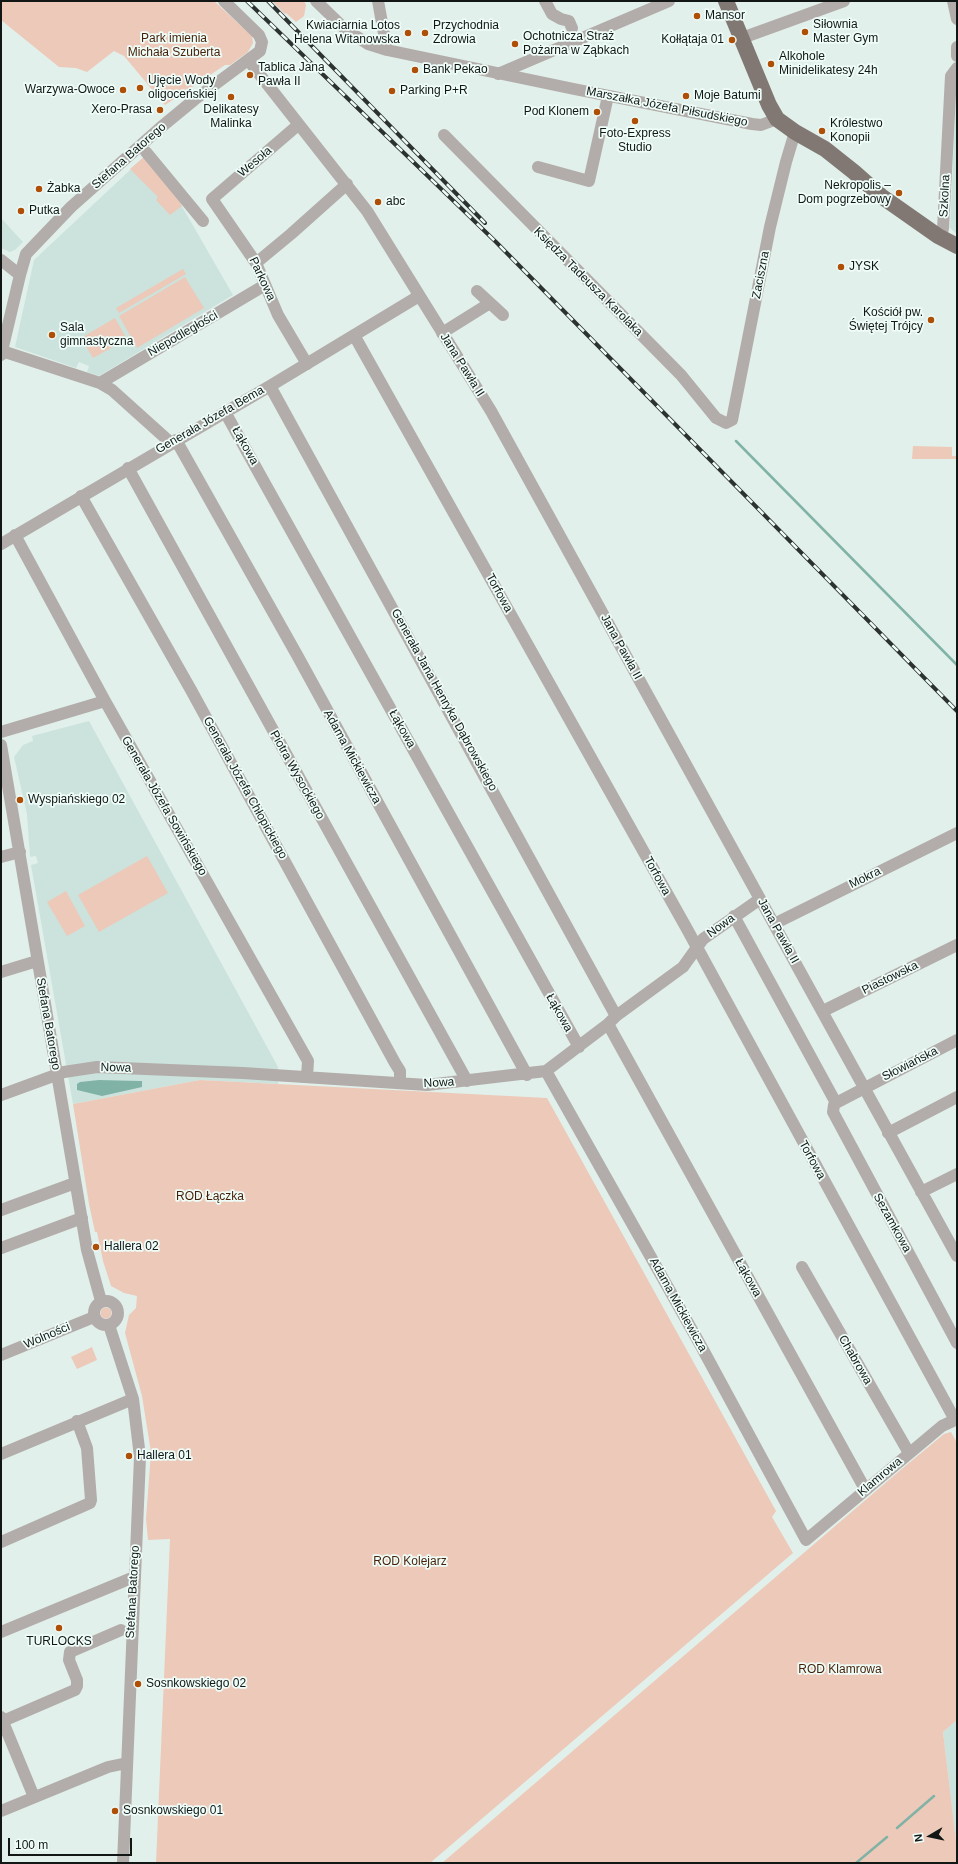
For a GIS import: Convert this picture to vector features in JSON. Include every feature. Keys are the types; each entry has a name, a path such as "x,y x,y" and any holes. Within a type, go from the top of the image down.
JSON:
{"main road":[{"path":"726,1 769,104 777,119 825,150 854,172 881,196 938,236 957,246"}],"street":[{"name":"Stefana Batorego","path":"1,353 26,254 71,207 184,108 249,61 260,51 262,46 261,39 257,32 224,1"},
{"name":"Marszałka Józefa Piłsudskiego","path":"316,1 345,29 368,44 387,50 498,74 752,124 761,125 777,119"},
{"path":"378,1 387,50"},
{"path":"545,1 552,14 569,21 572,28"},
{"path":"498,74 669,1"},
{"path":"742,38 844,1"},
{"path":"953,1 957,19"},
{"path":"957,47 957,56"},
{"name":"Jana Pawła II","path":"249,61 298,125 347,184 366,211 491,411 957,1256"},
{"name":"Szkolna","path":"943,229 951,76 957,68"},
{"path":"538,167 589,180 608,96"},
{"name":"Wesoła","path":"212,199 298,125"},
{"name":"Zaciszna","path":"732,420 770,227 795,132"},
{"name":"Księdza Tadeusza Karolaka","path":"444,135 681,375 716,418 726,423 732,420"},
{"path":"146,152 203,221"},
{"path":"256,263 347,184"},
{"name":"Parkowa","path":"212,199 256,263 278,315 307,364"},
{"path":"1,260 20,275"},
{"name":"Niepodległości","path":"100,383 265,285"},
{"path":"477,291 503,315"},
{"name":"Generała Józefa Bema","path":"1,544 128,468 270,386 419,296"},
{"path":"442,333 490,304"},
{"name":"Torfowa","path":"354,335 696,948 956,1419"},
{"name":"Adama Mickiewicza","path":"1,353 100,383 112,390 174,441 297,655 527,1074"},
{"name":"Generała Jana Henryka Dąbrowskiego","path":"270,386 612,1020"},
{"name":"Łąkowa","path":"225,412 579,1047"},
{"name":"Piotra Wysockiego","path":"128,468 467,1081"},
{"name":"Generała Józefa Chłopickiego","path":"81,496 191,690 400,1072 400,1084"},
{"name":"Generała Józefa Sowińskiego","path":"15,535 105,701 308,1061 307,1077"},
{"path":"1,732 105,701"},
{"name":"Stefana Batorego","path":"1,745 75,1183 90,1263 101,1301"},
{"name":"Mokra","path":"774,924 957,833"},
{"path":"1,857 20,852"},
{"name":"Nowa","path":"1,1095 68,1070 111,1067 427,1085 546,1071 683,967 703,939 760,898"},
{"name":"Sezamkowa","path":"734,916 836,1103 833,1108 834,1118 957,1343"},
{"name":"Piastowska","path":"823,1012 957,945"},
{"path":"1,972 38,961"},
{"name":"Łąkowa","path":"612,1020 865,1489"},
{"name":"Słowiańska","path":"864,1088 957,1040"},
{"name":"Adama Mickiewicza","path":"546,1071 701,1346 806,1540"},
{"path":"836,1103 864,1088"},
{"path":"888,1133 957,1097"},
{"path":"921,1192 957,1174"},
{"path":"1,1210 75,1183"},
{"path":"1,1248 82,1218"},
{"name":"Chabrowa","path":"802,1267 909,1453"},
{"path":"101,1301 110,1301 118,1311 116,1320 109,1325 100,1324 94,1317 95,1307 101,1301"},
{"name":"Wolności","path":"1,1355 94,1317"},
{"name":"Stefana Batorego","path":"109,1325 133,1399 139,1441 140,1471 134,1577 123,1863"},
{"path":"1,1454 133,1399"},
{"name":"Klamrowa","path":"806,1540 942,1426 956,1419"},
{"path":"1,1542 90,1503 87,1448 77,1422"},
{"path":"1,1632 134,1577"},
{"path":"34,1797 2,1720 74,1690 77,1686 78,1680 69,1660 68,1656 70,1652 121,1630"},
{"path":"1,1811 108,1766 127,1763"}],"shaded area":[{"path":"957,92 957,234 950,228"},
{"path":"145,156 172,189 233,295 99,376 87,372 89,366 79,362 76,368 15,347 34,260"},
{"path":"1,218 23,242 15,250 10,252 1,248"},
{"path":"89,721 278,1067 278,1084 200,1080 73,1104 31,865 38,863 36,856 30,857 27,814 14,757 23,745 33,741 32,736"},
{"path":"99,1080 142,1081 142,1087 102,1096 77,1090 77,1084 80,1082"},
{"path":"957,1720 957,1850 943,1732"}],"green space":[{"name":"Park imienia Michała Szuberta","path":"1,1 214,1 252,36 253,43 248,52 230,65 225,65 165,105 124,56 114,51 87,72 76,68 59,67 1,20"},
{"path":"272,1 304,1 306,5 304,16 296,22 286,13 285,14"},
{"path":"145,156 172,189 182,206 170,215 156,200 158,197 130,169"},
{"path":"183,269 186,274 119,313 116,308"},
{"path":"185,277 204,308 137,348 119,316"},
{"path":"115,318 127,339 93,358 81,338"},
{"path":"913,446 952,447 952,456 956,456 956,459 912,459"},
{"path":"147,856 168,893 99,932 78,895"},
{"path":"66,891 85,926 67,936 47,902"},
{"name":"ROD Kolejarz","path":"200,1080 547,1098 776,1511 772,1517 793,1553 430,1863 156,1863 170,1539 148,1540 146,1519 151,1452 142,1396 125,1333 129,1315 136,1308 137,1296 124,1293 111,1286 103,1261 97,1232 95,1232 89,1204 73,1104"},
{"path":"104,1308 108,1308 110,1309 110,1317 104,1318 101,1315 101,1311"},
{"path":"92,1347 97,1360 77,1369 71,1357"},
{"name":"ROD Klamrowa","path":"951,1432 957,1443 957,1720 943,1732 956,1841 957,1863 442,1863 897,1473 944,1434"}],"waterway":[{"path":"736,441 957,665"},
{"path":"897,1828 934,1796"},
{"path":"856,1863 887,1837"}],"railway":[{"path":"247,1 496,242 957,711"},
{"path":"268,1 485,223"}],"place":[{"name":"Mansor","path":"697,16"},
{"name":"Siłownia Master Gym","path":"805,32"},
{"name":"Kwiaciarnia Lotos Helena Witanowska","path":"408,33"},
{"name":"Przychodnia Zdrowia","path":"425,33"},
{"name":"Kołłątaja 01","path":"732,40"},
{"name":"Ochotnicza Straż Pożarna w Ząbkach","path":"515,44"},
{"name":"Alkohole Minidelikatesy 24h","path":"771,64"},
{"name":"Bank Pekao","path":"415,70"},
{"name":"Tablica Jana Pawła II","path":"250,75"},
{"name":"Ujęcie Wody oligoceńskiej","path":"140,88"},
{"name":"Warzywa-Owoce","path":"123,90"},
{"name":"Parking P+R","path":"392,91"},
{"name":"Moje Batumi","path":"686,96"},
{"name":"Delikatesy Malinka","path":"231,97"},
{"name":"Xero-Prasa","path":"160,110"},
{"name":"Pod Klonem","path":"597,112"},
{"name":"Foto-Express Studio","path":"635,121"},
{"name":"Królestwo Konopii","path":"822,131"},
{"name":"Żabka","path":"39,189"},
{"name":"Nekropolis – Dom pogrzebowy","path":"899,193"},
{"name":"abc","path":"378,202"},
{"name":"Putka","path":"21,211"},
{"name":"JYSK","path":"841,267"},
{"name":"Kościół pw. Świętej Trójcy","path":"931,320"},
{"name":"Sala gimnastyczna","path":"52,335"},
{"name":"Wyspiańskiego 02","path":"20,800"},
{"name":"Hallera 02","path":"96,1247"},
{"name":"Hallera 01","path":"129,1456"},
{"name":"TURLOCKS","path":"59,1628"},
{"name":"Sosnkowskiego 02","path":"138,1684"},
{"name":"Sosnkowskiego 01","path":"115,1811"}],"park label":[{"name":"ROD Łączka","path":"210,1197"}]}
